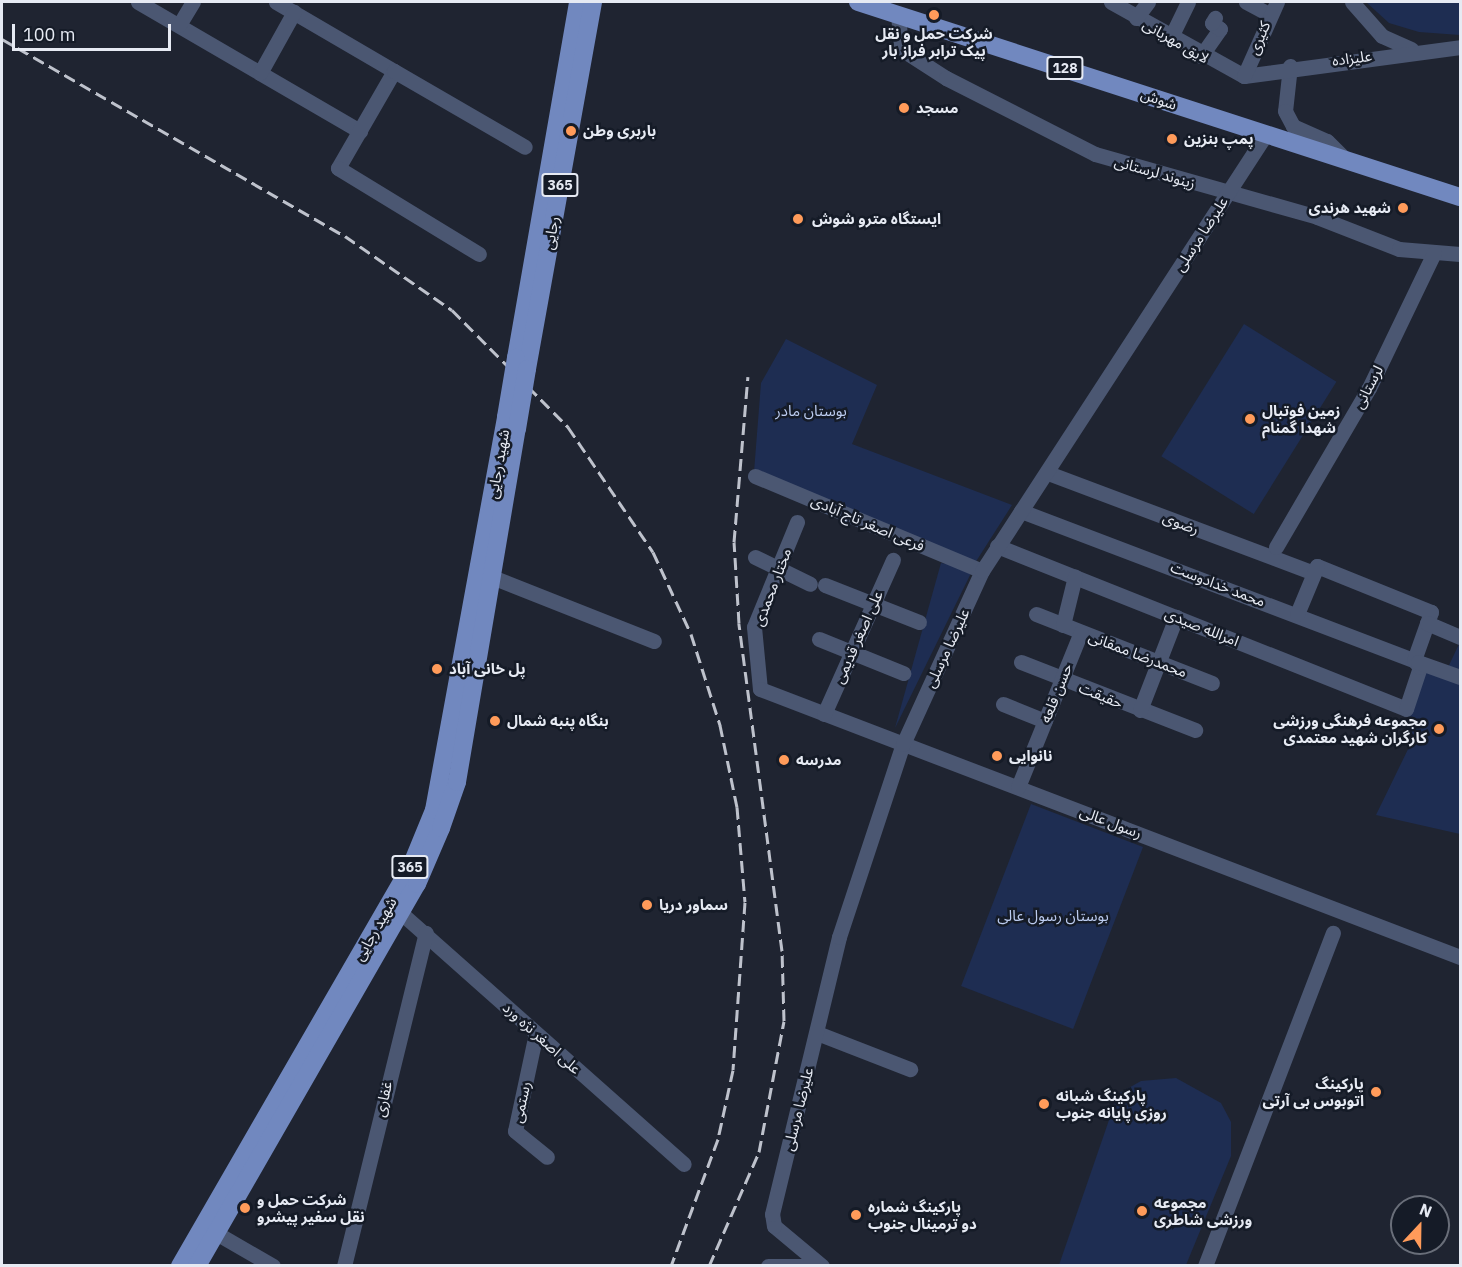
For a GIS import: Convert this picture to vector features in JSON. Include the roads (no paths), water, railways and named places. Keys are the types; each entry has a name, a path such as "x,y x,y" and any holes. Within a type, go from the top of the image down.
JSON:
{"main road":[{"name":"رجایی","path":"522,363 578,2"},
{"name":"رجایی","path":"511,423 592,2"},
{"name":"شوش","path":"861,2 896,8 1266,134 1461,197"},
{"name":"شهید رجایی","path":"197,1266 396,907 457,782 492,577 511,423"},
{"name":"شهید رجایی","path":"180,1266 396,907 444,776 511,423"}],"street":[{"path":"138,2 360,131"},
{"path":"179,25 193,2"},
{"path":"276,2 525,147"},
{"name":"لایق مهربانی","path":"1111,2 1170,39 1244,76"},
{"path":"1137,18 1148,2"},
{"path":"1170,39 1188,2"},
{"path":"1246,2 1273,8"},
{"path":"1352,2 1382,36 1417,50"},
{"name":"زینوند لرستانی","path":"896,8 902,49 946,78 1095,154 1317,217 1399,249 1461,254"},
{"name":"کثیری","path":"1244,76 1273,8"},
{"path":"260,73 294,12"},
{"path":"1202,56 1220,29 1212,23 1215,18"},
{"name":"علیزاده","path":"1244,76 1290,66 1417,50 1461,47"},
{"path":"1290,66 1285,111 1293,126 1327,141 1346,160"},
{"path":"394,71 338,168 478,254"},
{"name":"علیرضا مرسلی","path":"822,1266 774,1226 780,1173 817,1033 839,937 903,744 982,571 1048,473 1266,134"},
{"name":"لرستانی","path":"1276,547 1369,388 1434,253"},
{"name":"رضوی","path":"1048,473 1314,573 1317,566 1429,618"},
{"name":"فرعی اصغر تاج آبادی","path":"755,476 982,571"},
{"name":"محمد خدادوست","path":"1021,511 1460,677"},
{"name":"مختار محمدی","path":"760,689 754,627 797,522"},
{"name":"امرالله صیدی","path":"997,546 1406,710 1416,661"},
{"path":"755,557 817,584 919,622"},
{"name":"علی اصغر قدیمی","path":"824,714 893,560"},
{"path":"1297,615 1314,573"},
{"path":"1063,625 1075,576"},
{"path":"492,577 654,641"},
{"name":"محمدرضا ممقانی","path":"1036,614 1212,683"},
{"path":"1140,710 1176,617"},
{"path":"1416,661 1429,618 1460,637"},
{"name":"حسن قلعه","path":"1018,787 1081,632"},
{"path":"819,639 903,674"},
{"name":"حقیقت","path":"1021,662 1195,730"},
{"name":"رسول عالی","path":"760,689 1461,957"},
{"path":"1002,704 1045,721"},
{"name":"علی اصغر نژه ورد","path":"396,907 684,1164"},
{"name":"غفاری","path":"344,1266 426,933"},
{"path":"1205,1266 1333,933"},
{"name":"رستمی","path":"536,1033 515,1131 547,1158"},
{"path":"817,1033 910,1069"},
{"path":"216,1233 273,1266"},
{"path":"768,1266 804,1266"}],"railway":[{"path":"2,39 345,236 452,310 568,427 653,552 691,634 720,725 737,807 745,902 733,1070 718,1139 671,1266"},
{"path":"709,1266 759,1152 784,1021 782,951 739,623 734,542 748,377"}],"place":[{"name":"شرکت حمل و نقل پیک ترابر فراز بار","path":"934,15"},
{"name":"مسجد","path":"904,108"},
{"name":"باربری وطن","path":"571,131"},
{"name":"پمپ بنزین","path":"1172,139"},
{"name":"شهید هرندی","path":"1403,208"},
{"name":"ایستگاه مترو شوش","path":"798,219"},
{"name":"زمین فوتبال شهدا گمنام","path":"1250,419"},
{"name":"پل خانی آباد","path":"437,669"},
{"name":"بنگاه پنبه شمال","path":"495,721"},
{"name":"مجموعه فرهنگی ورزشی کارگران شهید معتمدی","path":"1439,729"},
{"name":"نانوایی","path":"997,756"},
{"name":"مدرسه","path":"784,760"},
{"name":"سماور دریا","path":"647,905"},
{"name":"پارکینگ اتوبوس بی آرتی","path":"1376,1092"},
{"name":"پارکینگ شبانه روزی پایانه جنوب","path":"1044,1104"},
{"name":"شرکت حمل و نقل سفیر پیشرو","path":"245,1208"},
{"name":"مجموعه ورزشی شاطری","path":"1142,1211"},
{"name":"پارکینگ شماره دو ترمینال جنوب","path":"856,1215"}],"park label":[{"name":"بوستان مادر","path":"811,411"},
{"name":"بوستان رسول عالی","path":"1053,916"}]}
